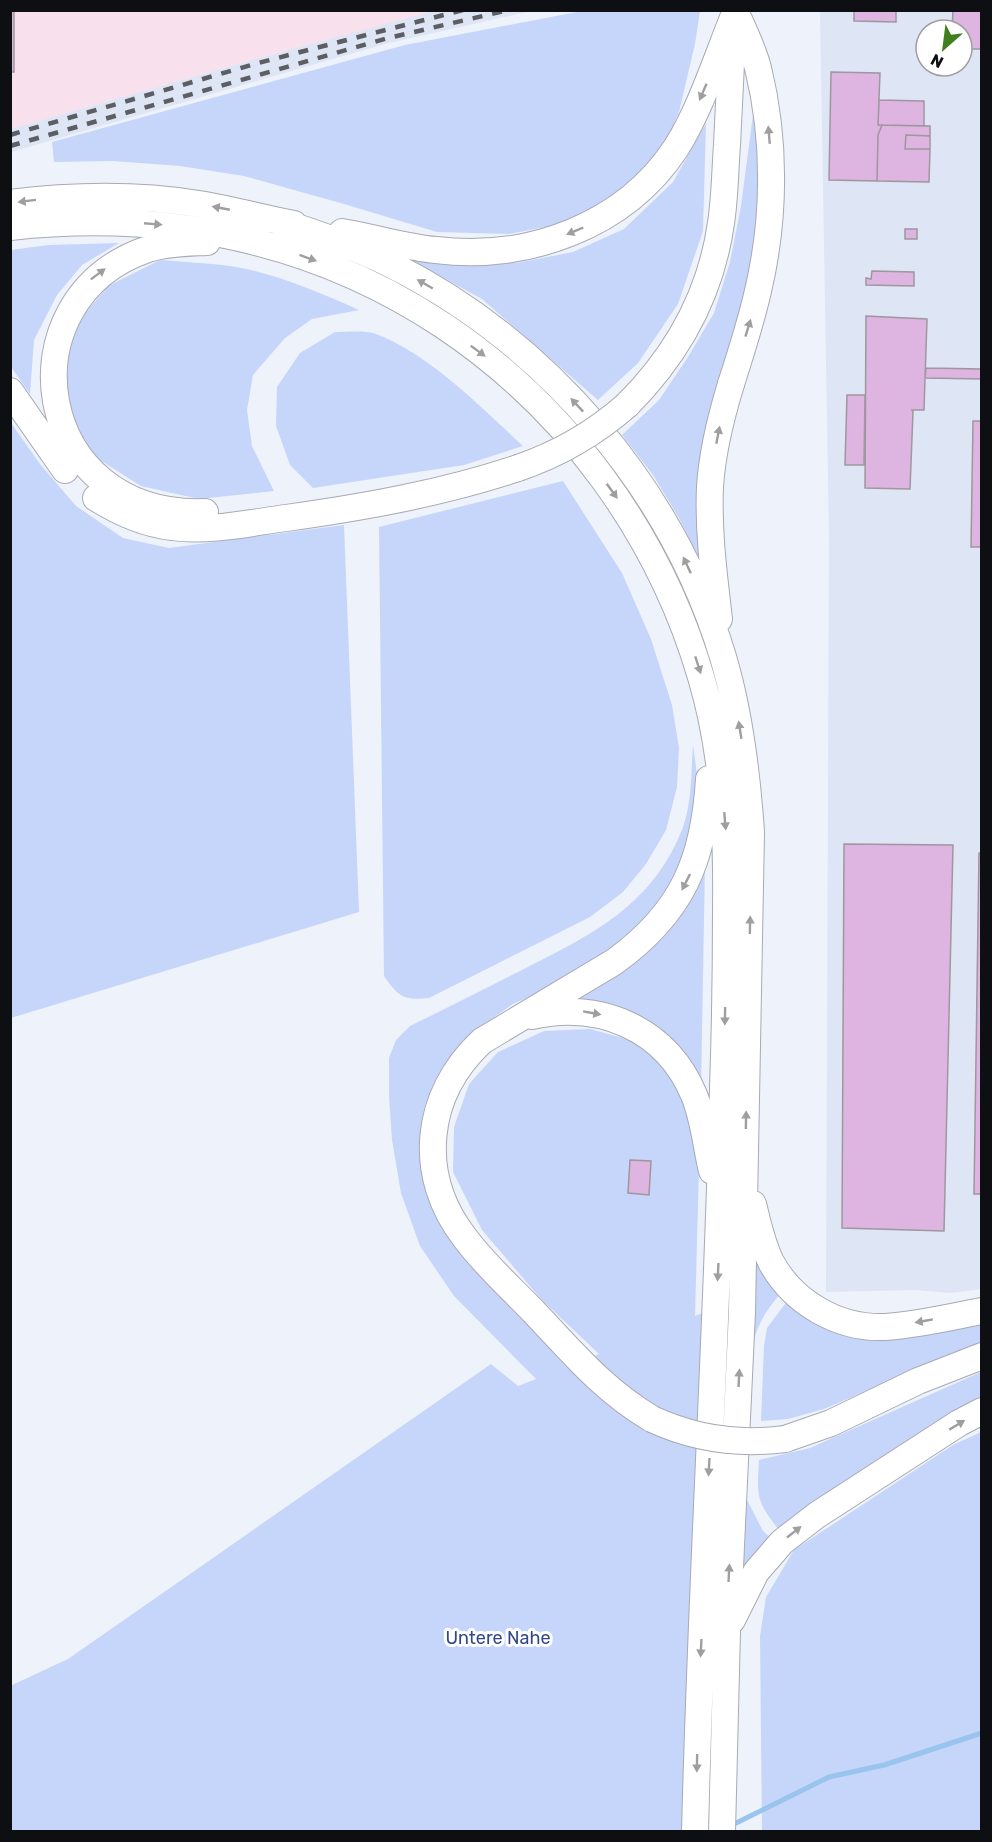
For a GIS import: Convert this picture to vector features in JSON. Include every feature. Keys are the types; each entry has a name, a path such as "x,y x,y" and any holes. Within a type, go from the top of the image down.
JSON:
{"main road":[{"path":"10,203 79,197 157,199 198,203 278,221 436,250 462,252 515,249 548,241 580,229 619,208 641,190 665,163 687,129 734,13"},
{"path":"722,1832 727,1631 741,1324 751,832 747,777 738,718 724,658 712,556 710,487 718,433 752,316 764,263 771,171 766,110 757,67 734,13"},
{"path":"10,391 57,460 75,481 96,498 126,515 142,521 173,527 205,528 363,507 413,497 518,468 551,456 581,440 627,405 658,372 684,334 699,304 712,269 719,237 724,195 734,13"},
{"path":"278,221 353,247 423,282 488,325 548,375 600,430 623,459 659,514 698,588 724,658"},
{"path":"10,227 75,222 146,224 217,233 252,240 323,263 375,286 424,313 486,356 544,408 596,469 641,536 660,571 691,645 713,722 721,767 727,837 720,1214 698,1704 695,1832"},
{"path":"252,240 172,244 148,249 116,262 88,282 66,310 52,342 48,358 48,392 56,425 64,440 88,471 104,484 137,502 170,511 240,510 468,482"},
{"path":"713,722 707,812 703,835 688,879 676,900 648,935 623,956 496,1031 482,1041 459,1065 450,1079 437,1110 433,1144 435,1170 441,1195 456,1225 476,1251 600,1381 630,1406 671,1428 713,1439 749,1442 785,1438 831,1423 918,1381 981,1356"},
{"path":"496,1031 531,1016 569,1011 588,1012 625,1023 655,1042 678,1067 694,1097 700,1113 720,1214"},
{"path":"745,1178 771,1262 791,1289 824,1314 853,1324 886,1327 981,1311"},
{"path":"727,1631 756,1572 782,1542 817,1515 981,1411"}],"shaded area":[{"path":"438,10 531,11 385,44 11,152 11,129"},
{"path":"11,11 438,11 256,59 11,129"},
{"path":"820,11 981,11 982,1289 950,1293 915,1290 826,1292 829,536"}],"green space":[{"path":"582,11 700,11 695,44 679,112 661,152 610,202 561,224 509,234 437,232 244,176 180,166 113,161 54,162 52,142 405,45"},
{"path":"754,107 760,175 757,252 705,571 679,518 653,475 622,435 659,400 714,313 730,262 741,206"},
{"path":"706,123 703,231 678,304 638,363 598,400 482,299 400,254 457,263 517,263 573,252 624,229 673,182"},
{"path":"119,243 82,265 57,295 34,340 30,394 11,367 11,250 48,245"},
{"path":"160,260 230,266 263,273 359,310 312,319 285,338 253,375 247,410 252,446 274,491 199,499 141,486 92,455 69,418 62,369 70,331 108,286"},
{"path":"335,332 376,334 415,354 454,383 523,446 464,465 313,488 290,465 276,426 277,387 300,353"},
{"path":"11,423 40,464 76,506 123,538 169,548 344,525 359,912 11,1018"},
{"path":"563,481 622,573 651,639 672,705 679,748 677,787 666,830 646,864 623,892 590,917 429,998 407,998 398,993 384,976 379,527"},
{"name":"Untere Nahe","path":"693,745 699,789 694,834 677,884 611,955 560,983 513,1004 469,1035 443,1066 424,1108 419,1158 431,1202 461,1252 566,1367 599,1354 541,1299 482,1230 453,1172 454,1127 469,1084 498,1052 544,1031 590,1029 630,1040 664,1066 687,1104 699,1167 695,1316 705,1312 687,1831 11,1831 10,1686 68,1659 491,1364 518,1386 536,1379 454,1296 420,1246 401,1193 392,1140 389,1058 396,1040 410,1026 571,944 617,915 637,898 655,878 683,827 690,797"},
{"path":"705,863 701,1091 687,1064 558,1002"},
{"path":"755,1240 781,1293 765,1314 754,1339"},
{"path":"788,1300 806,1314 981,1320 981,1344 959,1351 824,1409 788,1419 761,1421 764,1346 767,1328"},
{"path":"981,1372 981,1400 779,1530 771,1520 762,1505 758,1490 759,1460 810,1448"},
{"path":"981,1432 981,1831 762,1831 760,1636 766,1597 794,1550 953,1445"},
{"path":"746,1498 763,1531 772,1539 740,1592"}],"building":[{"path":"10,10 14,10 14,72 10,72"},
{"path":"854,10 896,10 896,22 854,21"},
{"path":"944,10 982,10 982,49 974,49 974,18 953,18 953,11"},
{"path":"831,72 880,73 878,125 882,125 878,135 877,181 829,180"},
{"path":"879,100 924,101 924,126 878,125"},
{"path":"882,125 930,126 930,136 906,135 905,149 930,149 929,182 877,181 878,135"},
{"path":"906,135 930,136 930,149 905,149"},
{"path":"905,229 917,229 917,239 905,239"},
{"path":"872,271 914,272 914,286 866,285 866,278 871,279"},
{"path":"866,316 927,319 924,410 912,410 910,489 865,488"},
{"path":"926,368 982,369 982,379 925,378"},
{"path":"847,395 865,395 864,465 845,465"},
{"path":"973,421 982,421 982,547 971,547"},
{"path":"844,844 953,845 944,1231 842,1228"},
{"path":"979,853 982,853 982,1194 974,1194"},
{"path":"630,1160 651,1161 649,1195 628,1193"}],"waterway":[{"path":"728,1827 829,1777 884,1765 982,1733"}],"railway":[{"path":"10,135 258,63 463,10"},
{"path":"10,146 388,38 509,10"}]}
